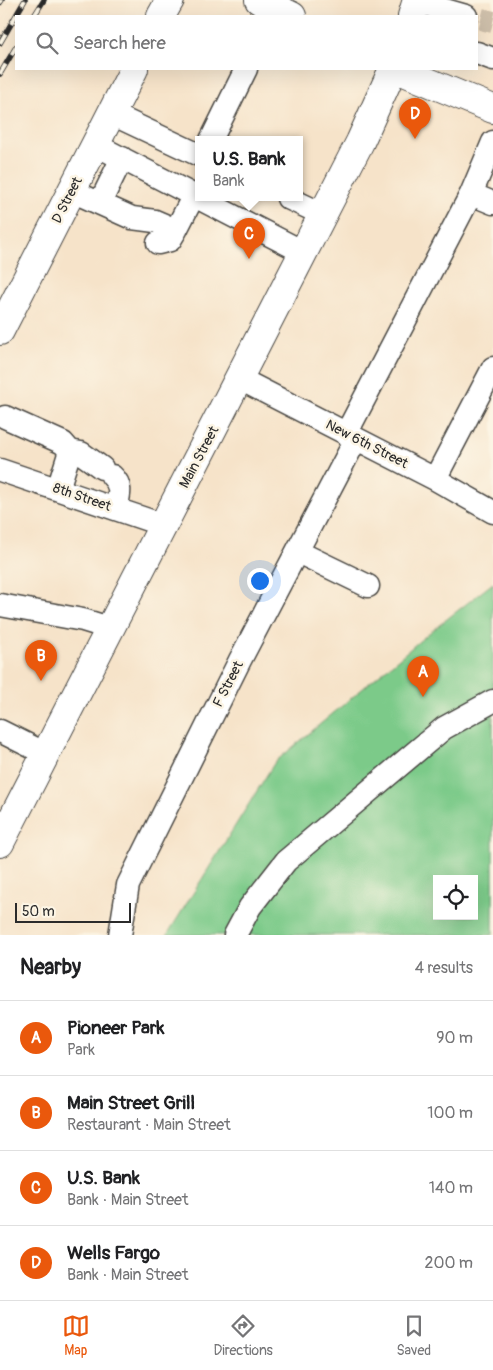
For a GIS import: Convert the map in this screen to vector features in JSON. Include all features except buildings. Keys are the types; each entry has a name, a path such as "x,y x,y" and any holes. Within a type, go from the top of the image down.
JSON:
{"main road":[{"path":"162,15 170,0"},
{"name":"D Street","path":"0,331 134,70"},
{"name":"Main Street","path":"0,843 109,628 240,379 360,142 394,70"},
{"path":"400,70 493,108"}],"street":[{"path":"416,6 462,15"},
{"path":"478,53 493,59"},
{"path":"213,136 246,70"},
{"path":"112,114 195,153"},
{"name":"F Street","path":"120,935 128,885 240,660 298,552 351,437 471,194 493,142"},
{"path":"96,145 194,195 170,240 151,240 132,218"},
{"path":"100,203 122,158"},
{"path":"72,191 132,218 155,221 176,230"},
{"path":"471,194 493,203"},
{"path":"205,201 303,252"},
{"path":"294,201 322,214"},
{"path":"435,479 493,368"},
{"name":"New 6th Street","path":"240,379 435,479 493,512"},
{"path":"5,417 63,442 70,451 81,453 107,472 118,482 120,491 116,509"},
{"path":"58,489 70,451"},
{"name":"8th Street","path":"0,470 163,525"},
{"path":"298,552 368,586"},
{"path":"0,605 83,620 109,628"},
{"path":"235,935 250,907 286,861 444,728 493,701"},
{"path":"0,731 46,754"}],"green space":[{"path":"493,583 493,935 167,935 275,762 429,633"}],"tunnel":[{"path":"481,19 493,22"}],"railway":[{"path":"16,15 25,0"},
{"path":"35,15 44,0"},
{"path":"0,43 15,17"},
{"path":"0,74 15,49"}],"place":[{"name":"Wells Fargo","path":"415,139"},
{"name":"U.S. Bank","path":"249,259"},
{"name":"Main Street Grill","path":"41,681"},
{"name":"Pioneer Park","path":"423,697"}]}
